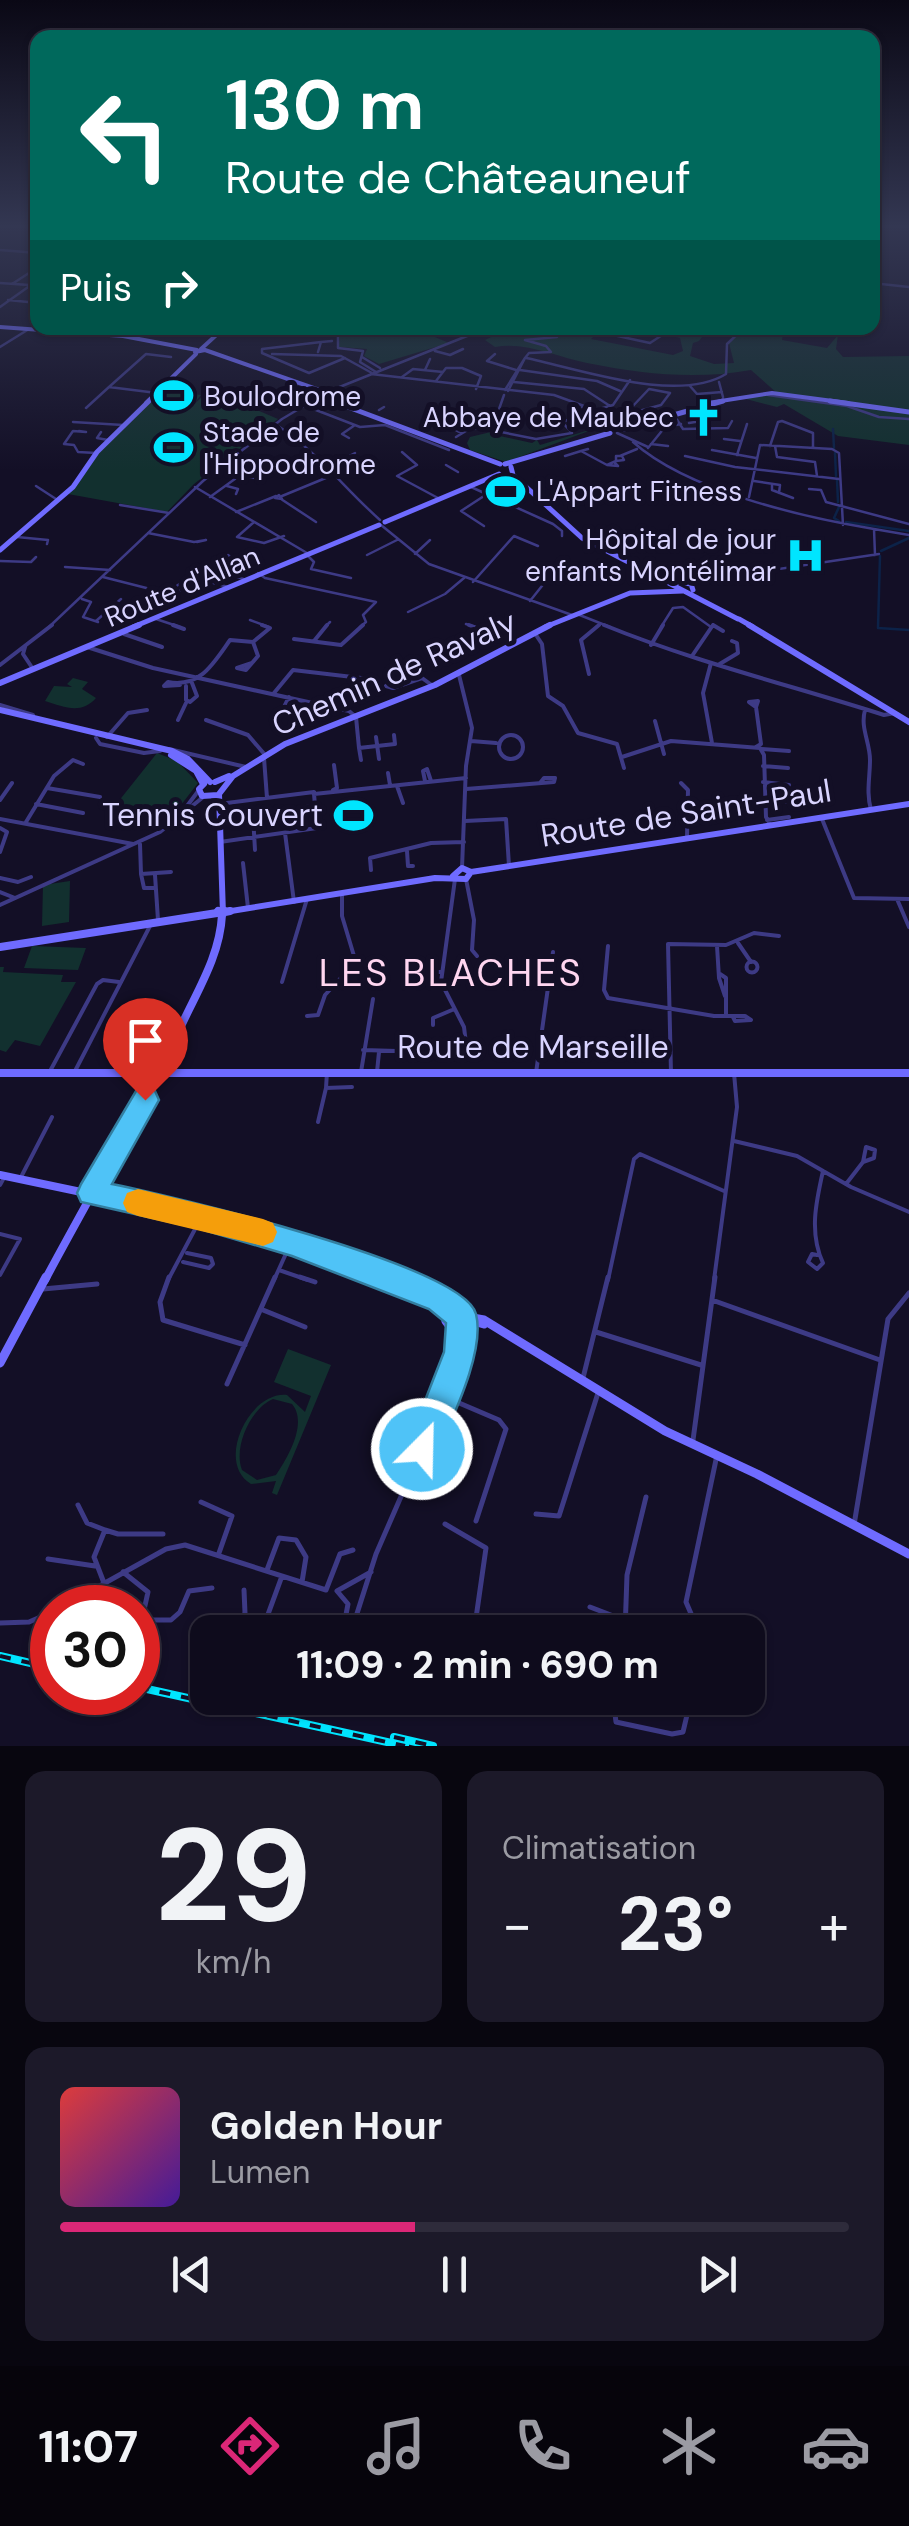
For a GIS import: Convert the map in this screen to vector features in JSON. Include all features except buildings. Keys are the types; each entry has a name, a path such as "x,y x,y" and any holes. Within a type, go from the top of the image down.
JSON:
{"main road":[{"path":"0,327 30,330"},
{"path":"112,335 216,356 327,395 468,452 502,469 573,531 612,554 685,587 909,722"},
{"path":"0,550 73,487 108,440 217,335"},
{"name":"Route d'Allan","path":"0,682 308,554 518,460 589,436 662,415 764,394 812,396 909,415"},
{"name":"Chemin de Ravaly","path":"211,787 265,756 433,686 574,614 636,591 685,587"},
{"path":"0,710 163,750 192,767 211,787 219,806 222,912 210,965 134,1124 91,1193 0,1364"},
{"path":"0,710 96,738 163,750"},
{"path":"206,797 211,787"},
{"path":"206,797 211,787"},
{"path":"206,797 219,806"},
{"name":"Route de Saint-Paul","path":"454,877 769,822 909,804"},
{"path":"0,946 454,877 462,868 468,876"},
{"name":"Route de Marseille","path":"0,1072 909,1073"},
{"path":"2,1175 202,1216 292,1242 412,1290 441,1306 456,1320 489,1326 598,1393 909,1554"}],"street":[{"path":"18,335 21,329"},
{"path":"0,346 30,330"},
{"path":"338,335 338,348 363,351 360,362 373,373"},
{"path":"0,665 82,598 195,487 275,424 373,373 469,335"},
{"path":"492,429 505,392 526,358 530,353 551,352 546,346 525,340 557,335"},
{"path":"616,335 650,342 661,335"},
{"path":"723,398 720,382 729,366 728,340 735,335"},
{"path":"318,352 321,342"},
{"path":"332,342 262,348 268,355 309,373 345,358"},
{"path":"433,350 450,355 462,349"},
{"path":"268,355 318,352 345,358 373,373 561,399 593,413 681,472 843,525 909,535"},
{"path":"86,408 146,354 171,357"},
{"path":"496,354 487,361 518,370 597,381 620,391"},
{"path":"362,357 382,369"},
{"path":"526,358 630,380 690,386 720,382"},
{"path":"425,370 430,359"},
{"path":"436,382 449,367 468,370 481,376 476,389"},
{"path":"402,376 410,370 442,373"},
{"path":"462,376 468,370"},
{"path":"505,392 518,370"},
{"path":"386,375 505,392"},
{"path":"492,429 536,438 572,433 562,422 610,406 630,380"},
{"path":"514,382 584,389 610,406"},
{"path":"690,386 695,394 722,392"},
{"path":"109,387 158,393"},
{"path":"617,401 646,410 661,405 670,394 648,389 632,404"},
{"path":"764,394 848,406 880,418 909,415"},
{"path":"304,406 355,426 385,425 449,450"},
{"path":"662,415 694,412 700,422 689,423"},
{"path":"495,418 457,415 450,427 461,432 512,430"},
{"path":"674,415 686,430 728,428 732,420"},
{"path":"73,422 123,425"},
{"path":"813,447 813,433 778,422 772,446 778,457 815,459 816,476"},
{"path":"275,424 306,444 414,555 473,582 574,614 691,658 865,710 884,715 895,713"},
{"path":"581,451 607,465 643,448 665,427 680,424"},
{"path":"737,456 747,424"},
{"path":"289,434 301,425"},
{"path":"350,438 342,434 355,426"},
{"path":"80,431 71,434 64,444 74,446 78,452 96,454"},
{"path":"102,432 97,438 108,440"},
{"path":"456,437 461,432"},
{"path":"724,439 838,453 843,525"},
{"path":"643,448 668,446"},
{"path":"749,497 760,446"},
{"path":"565,456 588,449"},
{"path":"712,450 758,458"},
{"path":"402,452 417,465 397,476 438,498"},
{"path":"327,468 356,453"},
{"path":"338,455 344,458"},
{"path":"686,456 735,468 841,479"},
{"path":"719,470 725,465"},
{"path":"446,466 458,472"},
{"path":"734,475 735,468"},
{"path":"210,496 238,476 255,478 264,473"},
{"path":"236,512 333,476"},
{"path":"754,482 772,484 772,490 793,498"},
{"path":"467,485 540,518 562,530 562,536"},
{"path":"36,486 58,500"},
{"path":"227,486 238,489 236,494"},
{"path":"195,487 284,536 314,560 311,569 351,578"},
{"path":"809,489 822,487 826,502"},
{"path":"484,526 461,511 488,494"},
{"path":"279,498 316,522"},
{"path":"813,501 843,505 909,524"},
{"path":"120,505 168,513"},
{"path":"254,522 237,536 272,545 284,536"},
{"path":"685,587 702,579 877,554 874,529"},
{"path":"148,533 196,542"},
{"path":"331,534 339,540"},
{"path":"473,582 514,536 538,546"},
{"path":"15,537 48,540 46,544"},
{"path":"367,555 397,540"},
{"path":"414,555 430,540"},
{"path":"228,556 238,563 230,574 245,580"},
{"path":"0,562 31,562 36,557"},
{"path":"530,601 560,562"},
{"path":"64,567 110,570"},
{"path":"259,574 375,602 363,615 366,622 336,646 294,639"},
{"path":"103,577 166,594 206,581"},
{"path":"179,592 175,587 187,578 224,587"},
{"path":"408,612 445,594 464,578"},
{"path":"82,598 91,602 83,617 97,622 122,599"},
{"path":"652,645 673,608 683,607 723,631"},
{"path":"155,618 184,629"},
{"path":"178,720 187,702 196,698 186,685 225,652 230,640 253,642 270,628 250,620"},
{"path":"314,641 330,622"},
{"path":"466,624 518,644"},
{"path":"590,674 580,640 600,624"},
{"path":"691,658 713,625"},
{"path":"122,632 162,647"},
{"path":"535,635 542,644 548,696 563,706 578,732 612,742 622,756 624,768"},
{"path":"718,664 738,652 737,642 732,641"},
{"path":"252,663 258,656 253,642"},
{"path":"25,647 24,654 34,669"},
{"path":"87,647 198,678 338,710 352,717 361,760"},
{"path":"15,654 24,654"},
{"path":"711,663 702,682 702,711 712,742"},
{"path":"274,693 293,670 361,678"},
{"path":"458,673 472,716 462,868"},
{"path":"400,685 422,678 433,686"},
{"path":"289,697 283,709 296,714"},
{"path":"756,706 762,731 759,748 769,822 789,817"},
{"path":"107,737 128,713 146,710"},
{"path":"865,710 861,717 870,759 865,781 871,810"},
{"path":"206,720 248,735 265,756 268,798"},
{"path":"656,721 664,754"},
{"path":"376,736 379,759"},
{"path":"359,748 395,746 394,736"},
{"path":"471,741 496,744 513,737 523,742 525,748 520,755 508,756 498,752 496,744"},
{"path":"622,756 660,743 712,742 789,751"},
{"path":"163,750 172,748 243,769"},
{"path":"26,822 54,776 73,760 82,764"},
{"path":"219,806 335,790 334,766"},
{"path":"763,766 788,768"},
{"path":"388,772 403,804"},
{"path":"220,842 317,828 313,795 466,778"},
{"path":"763,782 789,785"},
{"path":"465,790 540,783"},
{"path":"681,783 688,790 687,838"},
{"path":"0,800 12,784"},
{"name":"Chemin de Ravaly","path":"178,818 211,787"},
{"path":"47,788 100,797"},
{"name":"Chemin de Ravaly","path":"0,905 136,843 206,797"},
{"path":"764,799 790,802"},
{"path":"36,804 82,813"},
{"path":"256,850 252,820 256,814 313,806"},
{"path":"821,818 854,898 909,899"},
{"path":"0,819 136,843 144,888 156,888"},
{"path":"464,821 506,819 509,866"},
{"path":"0,828 7,832 0,852"},
{"path":"285,833 294,902"},
{"path":"111,841 115,852"},
{"path":"371,870 370,858 464,842"},
{"path":"407,850 408,864 413,866"},
{"path":"243,862 248,908"},
{"path":"141,874 171,872"},
{"path":"74,1073 155,921 154,874"},
{"path":"468,876 474,920 472,950 477,956"},
{"path":"0,878 18,882 31,877"},
{"path":"454,877 441,972 444,993 464,1027 467,1052"},
{"path":"0,892 15,898"},
{"path":"307,1016 318,1015 331,986 353,961 352,943 342,916 342,893"},
{"path":"897,899 909,927"},
{"path":"282,982 307,900"},
{"path":"671,1072 668,944 718,946 738,943 754,933 779,936"},
{"path":"738,943 750,962"},
{"path":"608,946 604,990 608,998 730,1016 718,946"},
{"path":"536,1073 553,952"},
{"path":"519,972 523,968 550,971"},
{"path":"426,972 441,972"},
{"path":"49,1073 97,984 103,980 121,982"},
{"path":"361,1072 373,999"},
{"path":"432,1019 452,1010"},
{"path":"364,1050 397,1050"},
{"path":"377,1072 380,1050"},
{"path":"318,1122 327,1072"},
{"path":"692,1444 737,1106 734,1073"},
{"path":"326,1088 352,1087"},
{"path":"20,1179 52,1117"},
{"path":"732,1141 797,1156 846,1184 909,1212"},
{"path":"581,1382 596,1332 634,1158 645,1155 726,1192"},
{"path":"846,1184 863,1162"},
{"path":"817,1254 814,1222 824,1171"},
{"path":"0,1186 2,1175"},
{"path":"202,1216 158,1306 162,1318 245,1345"},
{"path":"0,1234 20,1238 0,1275"},
{"path":"227,1384 292,1242"},
{"path":"181,1261 209,1268 213,1264 210,1258 187,1252"},
{"path":"279,1270 315,1282"},
{"path":"42,1289 52,1291 80,1282 96,1284"},
{"path":"854,1525 888,1319 909,1293"},
{"path":"712,1300 880,1360"},
{"path":"261,1310 305,1327"},
{"path":"357,1615 371,1572 445,1397 461,1346 456,1320"},
{"path":"596,1332 703,1366"},
{"path":"536,1514 559,1516 598,1393"},
{"path":"445,1397 499,1420 506,1429 476,1521"},
{"path":"692,1615 686,1602 717,1455"},
{"path":"626,1615 627,1575 646,1496"},
{"path":"201,1502 232,1516 220,1553"},
{"path":"78,1506 87,1523 105,1530 163,1534"},
{"path":"445,1524 486,1548 476,1615"},
{"path":"104,1583 94,1557 105,1530"},
{"path":"267,1570 279,1538 292,1538 301,1542 306,1552 302,1582"},
{"path":"100,1585 179,1546 220,1553 326,1590 340,1554 353,1550"},
{"path":"48,1558 95,1566"},
{"path":"123,1572 139,1585"},
{"path":"347,1615 348,1604 338,1591 371,1572"},
{"path":"269,1615 282,1576"},
{"path":"160,1620 172,1620 190,1591 212,1588"},
{"path":"243,1615 244,1590"},
{"path":"590,1606 612,1615"},
{"path":"0,1623 30,1622"},
{"path":"615,1715 616,1722 672,1734 682,1732 686,1715"}],"green space":[{"path":"340,335 430,335 449,343 379,364 364,356 367,349 339,347"},
{"path":"495,335 592,335 591,339 673,355 683,351 680,338 668,335 704,335 693,343 690,356 714,364 734,363 729,343 739,335 783,335 782,340 827,348 838,335 836,349 843,357 909,356 909,445 838,436 784,404 777,407 742,398 778,394 751,370 710,375 649,373 529,348 495,347 485,340"},
{"name":"Stade de l'Hippodrome","path":"163,390 201,395 192,406 202,397 229,401 224,409 238,402 278,419 194,484 167,512 68,494 99,453"},
{"path":"602,426 506,462 470,450 467,443 470,437 495,431 495,435 532,443 537,440 540,445"},
{"path":"73,678 88,682 82,689 96,698 72,708 45,701 54,686 72,687 67,684"},
{"path":"157,753 177,761 198,783 164,827 110,812"},
{"path":"70,881 69,922 42,926 43,885"},
{"path":"32,946 86,948 78,970 24,968"},
{"path":"0,967 4,967 3,972 63,975 61,982 76,982 40,1046 15,1040 6,1052 0,1050"},
{"path":"288,1349 331,1365 277,1495 272,1493 276,1481 251,1484 236,1461 241,1430 260,1404 273,1397 287,1395 305,1412 311,1396 274,1382","holes":["273,1399 292,1404 298,1421 291,1450 276,1475 257,1480 242,1470 240,1461 246,1429 258,1411"]}],"waterway":[{"path":"833,429 834,448"},
{"path":"835,453 836,476"},
{"path":"837,480 838,502"},
{"path":"839,507 834,518 839,521"},
{"path":"846,522 909,531"},
{"path":"881,551 909,538"},
{"path":"880,556 878,628 909,630"}],"railway":[{"path":"0,1656 30,1663"},
{"path":"160,1692 405,1746"},
{"path":"394,1737 433,1746"}],"slow traffic":[{"path":"138,1203 263,1232"}],"place":[{"name":"Boulodrome","path":"174,396"},
{"name":"Abbaye de Maubec","path":"704,417"},
{"name":"Stade de l'Hippodrome","path":"173,448"},
{"name":"L'Appart Fitness","path":"506,491"},
{"name":"Hôpital de jour enfants Montélimar","path":"806,555"},
{"name":"Tennis Couvert","path":"353,815"}],"district":[{"name":"LES BLACHES","path":"451,973"}],"route":[{"path":"145,1100 91,1193 197,1215 292,1242 376,1277 440,1298 462,1316 460,1352 422,1449"}]}
